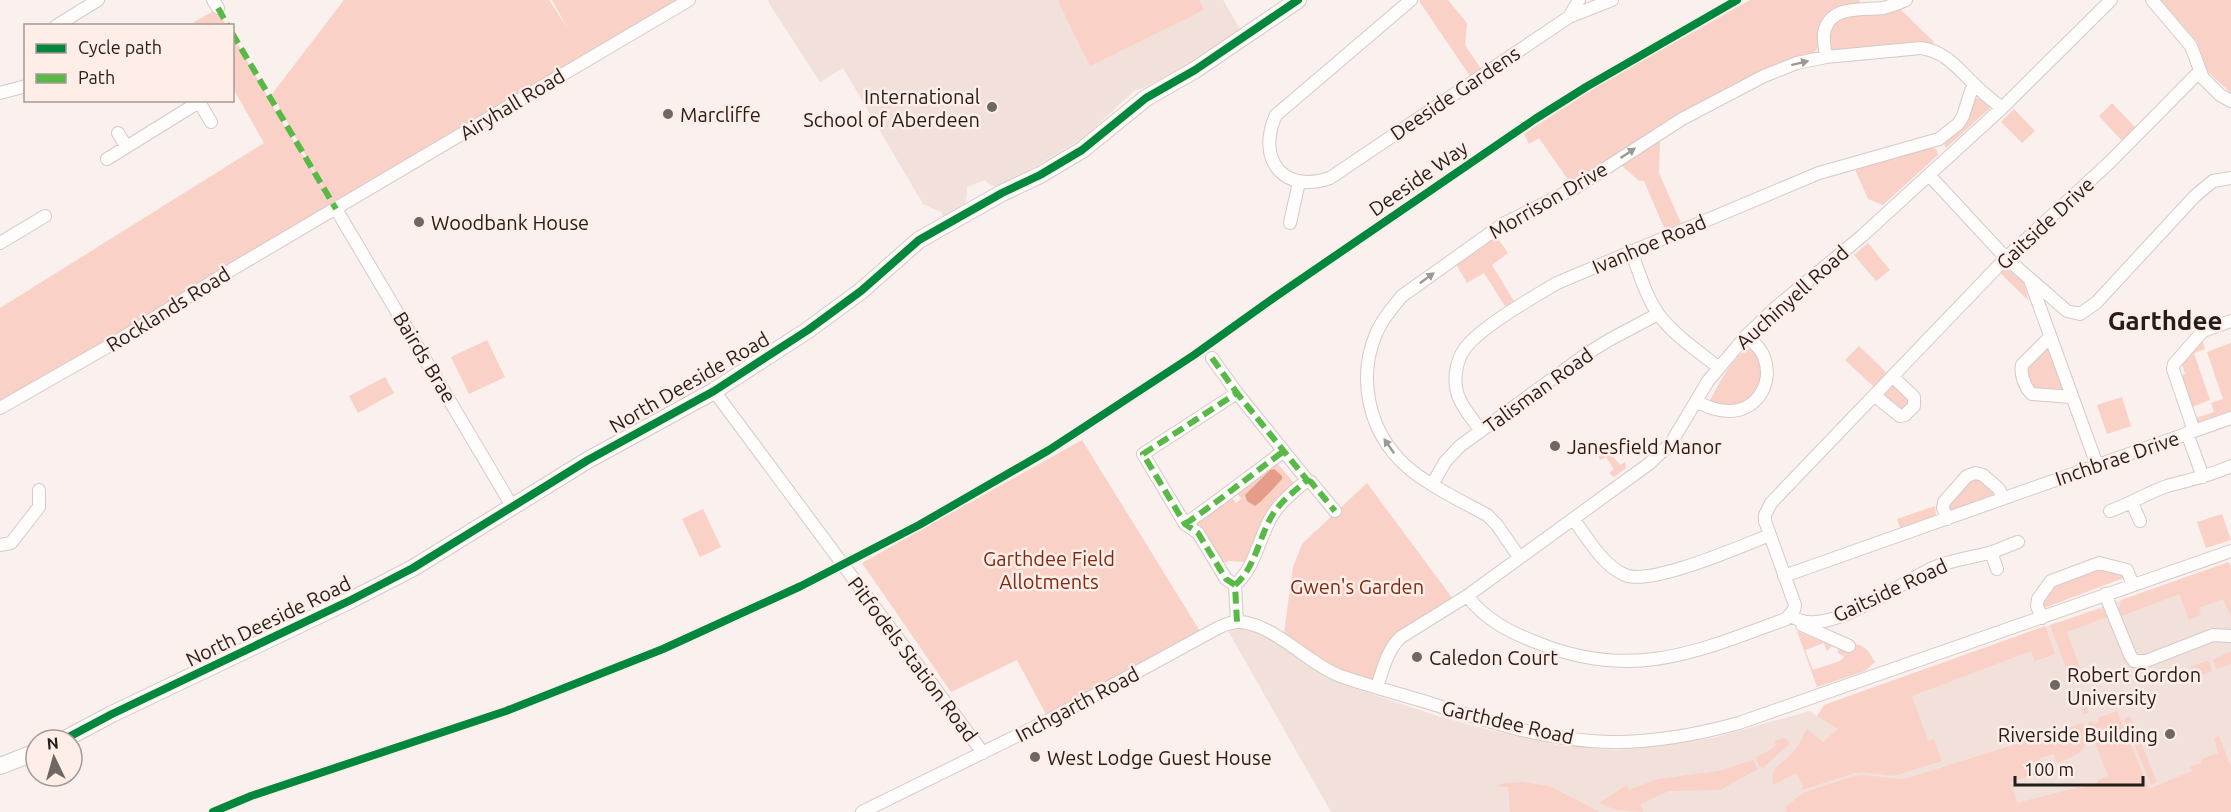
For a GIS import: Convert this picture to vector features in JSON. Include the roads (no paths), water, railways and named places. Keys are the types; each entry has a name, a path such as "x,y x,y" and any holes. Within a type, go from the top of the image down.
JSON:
{"main road":[{"name":"North Deeside Road","path":"84,729 351,600 430,558 588,460 714,391 808,330 861,291 919,240 1082,150 1146,98 1195,70 1299,0"},
{"path":"0,766 24,757"}],"street":[{"name":"Airyhall Road","path":"336,209 689,0"},
{"path":"1290,223 1299,182 1284,175 1273,161 1268,147 1269,130 1276,115 1411,0"},
{"path":"1569,17 1579,0"},
{"name":"Deeside Gardens","path":"1299,182 1315,183 1330,178 1569,17 1612,0"},
{"path":"1826,57 1824,29 1838,13 1847,10 1886,8 1906,0"},
{"name":"Auchinyell Road","path":"1377,687 1394,643 1401,637 1467,596 1650,463 1671,443 1708,381 1746,336 1948,158 2111,0"},
{"path":"2152,0 2191,46 2199,72 2220,94 2231,101"},
{"path":"59,24 90,2"},
{"name":"Morrison Drive","path":"1519,556 1497,525 1487,516 1412,472 1391,450 1373,418 1367,381 1371,351 1376,333 1402,296 1503,224 1575,188 1682,119 1783,68 1826,57 1921,48 1931,50 1952,61 2002,108"},
{"name":"Gaitside Drive","path":"1795,618 1795,605 1770,535 1765,514 1771,503 2007,258 2111,161 2199,72"},
{"name":"Ivanhoe Road","path":"1481,431 1460,400 1457,388 1458,365 1467,347 1501,319 1557,283 1819,173 1935,140 1958,124 1971,91 1976,86"},
{"path":"0,93 24,87"},
{"path":"107,159 196,102"},
{"path":"199,102 211,122"},
{"path":"118,133 126,146"},
{"path":"1935,140 1948,158"},
{"path":"1929,175 2007,258 2067,311 2080,314 2096,303 2195,195 2213,181 2231,178"},
{"name":"Rocklands Road","path":"0,408 114,343 231,270 336,209"},
{"name":"Bairds Brae","path":"336,209 512,506"},
{"path":"0,243 45,216"},
{"path":"1630,251 1658,314 1672,330 1718,367"},
{"path":"2030,279 2097,465"},
{"name":"Talisman Road","path":"1433,483 1445,462 1460,446 1595,348 1658,314"},
{"path":"2203,477 2173,369 2174,364 2203,331 2231,321"},
{"path":"1697,402 1716,410 1730,411 1746,407 1762,393 1767,374 1764,357 1746,336"},
{"path":"2050,337 2022,365 2020,371 2028,391 2032,394 2072,397"},
{"path":"1212,358 1237,393 1335,511"},
{"path":"1875,396 1900,416 1905,415 1914,406 1914,397 1893,377"},
{"name":"Pitfodels Station Road","path":"714,391 983,753"},
{"path":"1235,585 1226,579 1198,533 1185,524 1143,454 1237,393"},
{"name":"Inchbrae Drive","path":"1784,576 2231,418"},
{"path":"1185,524 1222,499 1238,484 1284,451"},
{"path":"2110,511 2168,486 2203,477 2231,466"},
{"path":"1947,519 1943,508 1944,502 1967,476 1975,473 1983,475 1999,489 2003,498"},
{"path":"1231,623 1235,585 1244,578 1262,534 1275,511 1307,480"},
{"path":"0,545 11,543 39,507 39,490"},
{"path":"2132,503 2140,521"},
{"path":"1573,519 1607,563 1626,576 1636,578 1685,567 1770,535"},
{"name":"Gaitside Road","path":"1467,596 1495,623 1516,635 1569,654 1619,662 1670,658 1795,618 1814,623 1843,615 1857,610 1905,581 1934,568 1960,558 1991,552 2018,542"},
{"name":"Garthdee Road","path":"1231,623 1260,628 1283,640 1325,670 1471,716 1538,733 1592,741 1656,738 1690,734 1739,723 2231,550"},
{"path":"1991,552 1997,569"},
{"path":"2042,618 2037,599 2051,580 2096,564 2127,570 2133,585"},
{"path":"2105,594 2134,661 2146,661 2213,635 2231,636"},
{"path":"1795,618 1803,626 1849,646"},
{"name":"Inchgarth Road","path":"862,812 1106,690 1231,623"}],"place":[{"name":"International School of Aberdeen","path":"992,107"},
{"name":"Marcliffe","path":"668,114"},
{"name":"Woodbank House","path":"419,222"},
{"name":"Janesfield Manor","path":"1555,446"},
{"name":"Caledon Court","path":"1417,657"},
{"name":"Robert Gordon University","path":"2055,685"},
{"name":"Riverside Building","path":"2170,734"},
{"name":"West Lodge Guest House","path":"1035,757"}],"district":[{"name":"Garthdee","path":"2165,320"}],"park label":[{"name":"Garthdee Field Allotments","path":"1049,570"},
{"name":"Gwen's Garden","path":"1357,586"}]}
